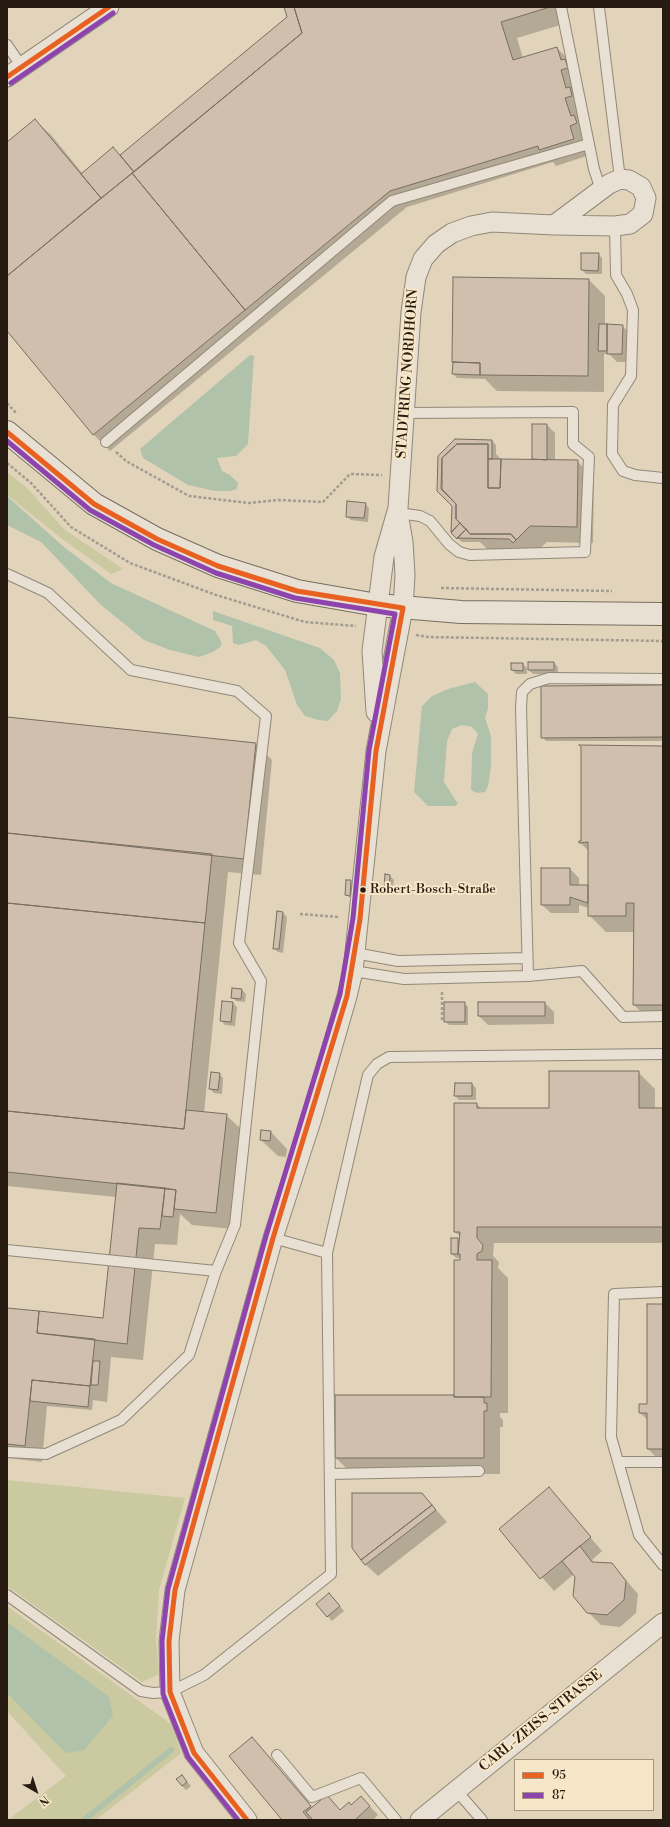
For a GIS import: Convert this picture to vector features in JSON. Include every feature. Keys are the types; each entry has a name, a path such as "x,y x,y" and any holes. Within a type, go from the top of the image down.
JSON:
{"main road":[{"path":"12,423 94,504 157,539 218,566 297,591 378,605 461,612 663,614"}],"street":[{"path":"14,72 109,7"},
{"path":"554,225 602,190 620,179"},
{"name":"STADTRING NORDHORN","path":"403,608 405,575 403,542 398,513 400,475 410,312 416,277 423,259 436,244 452,232 471,226 492,222 615,226 630,224 643,214 646,198 641,187 628,180 620,179"},
{"name":"STADTRING NORDHORN","path":"378,605 384,557 398,513"},
{"path":"376,752 376,692 372,651 378,605"},
{"path":"247,1820 194,1753 170,1692 169,1641 175,1590 273,1238 313,1113 347,996 354,962 360,919 376,752 403,608"},
{"name":"CARL-ZEISS-STRASSE","path":"420,1820 663,1623"}],"lane":[{"path":"561,7 594,169 602,190"},
{"path":"599,7 620,179"},
{"path":"7,45 14,72"},
{"path":"106,442 392,201 589,144"},
{"path":"615,226 616,275 627,294 633,310 631,376 613,405 612,454 623,472 663,478"},
{"path":"398,513 420,516 430,521 449,544 459,552 470,555 585,552 589,457 573,444 573,412 404,413"},
{"path":"7,574 48,593 131,670 237,691 266,716 239,943 261,981 235,1225 216,1271 189,1355 121,1420 46,1454 7,1452"},
{"path":"528,976 521,708 522,692 530,684 549,678 663,679"},
{"path":"354,962 528,958"},
{"path":"354,962 404,979 528,976 582,971 624,1017 663,1016"},
{"path":"7,1595 141,1691 153,1693 170,1692 204,1676 331,1574 327,1253 368,1075 377,1064 389,1057 663,1054"},
{"path":"273,1238 327,1253"},
{"path":"7,1250 216,1271"},
{"path":"663,1292 614,1294 611,1438 639,1535 663,1565"},
{"path":"618,1462 663,1462"},
{"path":"330,1474 480,1471"},
{"path":"277,1755 312,1797 362,1778 396,1820"},
{"path":"456,1790 482,1820"}],"path":[{"path":"7,403 12,423"},
{"path":"106,442 126,461 189,496 249,502 278,500 323,502 350,474 400,475"},
{"path":"433,588 616,591"},
{"path":"343,626 355,625"},
{"path":"413,634 428,637 663,641"},
{"path":"300,914 360,919"},
{"path":"442,978 442,1021"}],"shaded area":[{"path":"250,355 254,356 248,444 236,456 217,458 222,471 230,475 238,483 237,489 230,491 215,491 188,485 143,458 140,449"},
{"path":"7,472 28,489 65,530 123,569 111,574 61,538 7,495"},
{"path":"7,496 64,547 111,583 215,631 222,643 220,647 213,652 199,657 170,650 144,640 100,604 41,542 7,525"},
{"path":"213,611 320,648 334,660 340,673 341,699 337,711 328,721 305,716 297,705 285,670 266,646 256,640 239,645 233,643 232,626 213,620"},
{"path":"475,682 488,694 488,708 485,718 491,736 491,767 488,786 485,792 477,793 471,790 472,753 478,734 472,727 462,725 452,729 447,741 444,782 458,804 455,806 428,806 414,792 422,706 432,696 448,689"},
{"path":"7,1480 185,1498 159,1590 156,1642 159,1674 142,1682 7,1586"},
{"path":"7,1606 171,1724 181,1753 96,1820 8,1820 66,1776 7,1711"},
{"path":"7,1622 109,1697 113,1716 84,1750 66,1753 7,1693"}],"building":[{"path":"284,7 294,7 302,33 134,172 120,155 287,17"},
{"path":"294,7 550,7 501,22 513,60 557,47 561,60 565,59 568,68 561,70 566,88 570,87 572,96 565,98 571,116 574,115 577,123 570,126 574,139 539,150 538,146 390,191 245,310 132,173 302,33"},
{"path":"35,119 101,198 7,276 7,142"},
{"path":"113,147 134,172 101,198 81,174"},
{"path":"132,173 245,310 93,435 7,331 7,276"},
{"path":"581,253 599,253 598,271 581,270"},
{"path":"453,277 589,279 588,376 480,375 480,363 452,362"},
{"path":"599,324 607,324 607,351 598,351"},
{"path":"607,324 623,325 622,354 607,354"},
{"path":"453,362 480,363 480,375 452,374"},
{"path":"532,424 547,424 547,460 532,459"},
{"path":"455,439 492,440 492,459 488,459 488,444 457,444 442,458 442,489 456,504 456,519 460,523 451,532 452,506 437,491 438,456"},
{"path":"457,444 488,444 488,488 500,488 501,459 578,460 577,527 530,526 516,540 511,534 470,534 456,519 456,504 441,489 442,458"},
{"path":"488,459 501,459 500,488 488,488"},
{"path":"347,501 366,503 364,518 346,517"},
{"path":"460,523 466,529 457,539 451,533"},
{"path":"466,529 470,534 511,534 516,540 513,543 509,539 457,538"},
{"path":"528,662 554,662 554,670 528,670"},
{"path":"511,663 523,663 523,671 511,670"},
{"path":"663,685 663,737 541,738 541,686"},
{"path":"7,717 256,743 244,859 7,833"},
{"path":"579,745 663,746 663,1005 633,1005 634,903 626,903 626,916 588,916 588,842 579,843 579,841 581,841 581,747"},
{"path":"7,833 212,854 205,923 7,903"},
{"path":"541,868 570,868 570,885 588,885 588,903 570,897 570,905 541,905"},
{"path":"385,874 390,875 389,890 384,890"},
{"path":"346,880 351,880 350,896 345,895"},
{"path":"7,903 205,923 184,1129 7,1111"},
{"path":"277,911 283,912 279,949 273,949"},
{"path":"232,988 242,989 241,999 231,998"},
{"path":"222,1001 233,1002 231,1022 220,1021"},
{"path":"444,1002 465,1002 465,1022 444,1022"},
{"path":"478,1002 545,1002 545,1016 478,1016"},
{"path":"549,1071 639,1071 639,1108 663,1108 663,1227 477,1227 477,1238 483,1245 482,1251 477,1254 477,1260 492,1260 491,1397 454,1397 454,1260 460,1260 460,1254 458,1254 460,1232 454,1232 454,1103 477,1103 477,1108 549,1108"},
{"path":"211,1072 220,1073 218,1090 209,1089"},
{"path":"455,1083 472,1083 472,1096 454,1096"},
{"path":"186,1110 227,1114 216,1213 174,1209 176,1190 7,1172 7,1111 184,1129"},
{"path":"261,1130 271,1131 270,1141 260,1140"},
{"path":"117,1183 165,1188 160,1229 139,1228 127,1344 37,1333 39,1311 103,1318"},
{"path":"165,1188 176,1190 173,1217 162,1216"},
{"path":"451,1238 458,1238 458,1254 451,1254"},
{"path":"647,1304 663,1304 663,1449 647,1449 647,1413 639,1413 639,1404 647,1404"},
{"path":"7,1308 39,1311 37,1333 95,1339 90,1386 32,1380 25,1446 7,1444"},
{"path":"93,1361 100,1361 98,1385 91,1385"},
{"path":"32,1380 90,1386 88,1407 30,1401"},
{"path":"335,1395 454,1395 454,1397 484,1397 484,1403 487,1403 487,1411 484,1411 484,1458 335,1458"},
{"path":"549,1487 591,1537 540,1579 499,1529"},
{"path":"352,1493 422,1493 432,1505 361,1560 352,1548"},
{"path":"432,1505 436,1510 365,1565 361,1560"},
{"path":"580,1546 592,1562 612,1563 626,1581 624,1600 607,1615 587,1613 573,1596 575,1577 562,1561"},
{"path":"329,1593 340,1606 327,1617 316,1604"},
{"path":"252,1737 311,1806 303,1812 310,1820 282,1820 229,1756"},
{"path":"182,1775 187,1782 182,1786 176,1779"},
{"path":"327,1795 340,1810 349,1802 351,1805 361,1796 370,1806 355,1820 313,1820 306,1812"}],"waterway":[{"path":"84,1820 171,1750"}],"transit line":[{"name":"95","path":"7,77 109,7"},
{"name":"87","path":"11,83 113,13"},
{"name":"95","path":"7,432 94,504 157,539 218,566 297,591 403,608 376,751 360,919 347,996 273,1238 175,1590 169,1641 170,1692 194,1753 247,1820"},
{"name":"87","path":"7,441 90,510 154,545 216,573 295,598 395,614 369,750 353,918 340,994 266,1236 168,1589 162,1641 163,1694 188,1757 238,1820"}],"place":[{"name":"Robert-Bosch-Straße","path":"363,890"}]}
